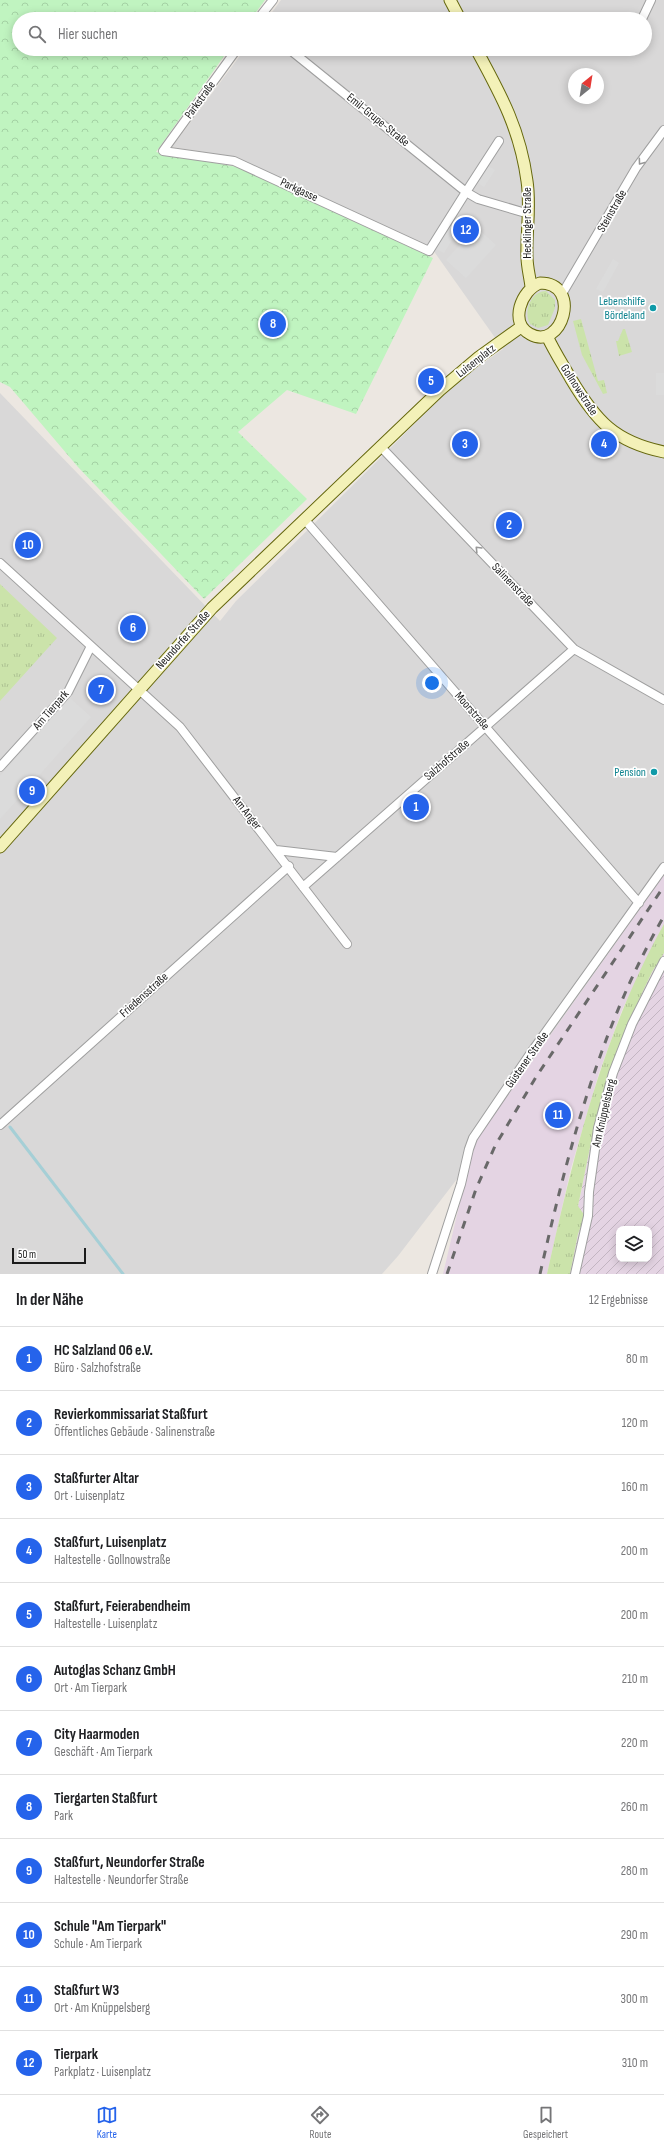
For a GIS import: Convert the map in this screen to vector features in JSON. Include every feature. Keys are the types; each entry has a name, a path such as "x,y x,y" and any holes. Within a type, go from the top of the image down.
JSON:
{"main road":[{"path":"450,0 456,12"},
{"name":"Hecklinger Straße","path":"480,56 508,109 520,145 527,182 529,214 527,257 531,287"},
{"path":"546,283 556,288 562,294 564,304 560,323 556,330 547,336 534,337 521,327 519,315 525,295 531,287 546,283"},
{"name":"Luisenplatz","path":"380,446 462,371 521,327"},
{"name":"Gollnowstraße","path":"547,336 579,393 599,420 612,431 631,442 664,452"},
{"name":"Neundorfer Straße","path":"0,847 212,608 305,520 380,446"}],"street":[{"path":"264,12 273,0"},
{"path":"645,12 651,0"},
{"name":"Parkstraße","path":"163,151 231,56"},
{"name":"Emil-Grupe-Straße","path":"298,56 466,192"},
{"name":"Steinstraße","path":"562,294 636,168 664,130"},
{"path":"499,141 466,192 478,199 529,214"},
{"name":"Parkgasse","path":"163,151 240,164 429,251 466,192"},
{"name":"Salinenstraße","path":"380,446 574,649 664,700"},
{"name":"Moorstraße","path":"305,520 486,726 638,903"},
{"path":"0,563 140,689"},
{"name":"Am Tierpark","path":"0,767 68,692 91,646"},
{"name":"Salzhofstraße","path":"303,886 574,649"},
{"name":"Am Anger","path":"140,689 180,728 289,866 347,944"},
{"path":"276,850 337,857"},
{"name":"Friedensstraße","path":"1,1120 289,866"},
{"name":"Güstener Straße","path":"432,1274 461,1184 473,1138 530,1054 664,867"},
{"name":"Am Knüppelsberg","path":"575,1274 588,1216 589,1192 598,1128 613,1073 632,1024 664,961"}],"shaded area":[{"path":"281,0 664,0 664,875 474,1143 457,1179 398,1256 382,1274 0,1274 0,393 220,621 236,601 458,381 503,349 433,250 236,157 172,147 240,56 652,56 652,12 272,12"},
{"path":"488,166 495,170 484,187 477,182"},
{"path":"458,214 465,219 444,253 436,249"},
{"path":"476,227 496,245 466,278 446,260"},
{"path":"613,259 619,263 603,292 596,289"},
{"path":"656,373 664,373 664,395 656,395"},
{"path":"70,698 91,717 0,819 0,776"},
{"path":"664,875 664,924 622,1010 599,1073 571,1168 547,1274 443,1274 474,1143"},
{"path":"664,953 664,1274 570,1274 578,1234 585,1216 578,1207 594,1128 608,1074 628,1023 652,972"}],"green space":[{"path":"0,0 265,0 256,12 12,12 12,56 224,56 156,152 237,167 433,258 356,414 287,390 238,432 307,499 204,599 78,467 10,387 0,382"},
{"path":"546,291 555,300 555,308 548,325 538,328 530,324 527,314 528,308 532,298 536,294"},
{"path":"581,319 598,381 604,380 607,393 603,394 582,355 573,321"},
{"path":"623,329 625,329 632,352 619,356 616,341 618,341"},
{"path":"0,584 57,638 0,701"},
{"path":"664,924 664,953 652,972 628,1023 608,1074 594,1128 578,1206 585,1216 578,1234 570,1274 547,1274 580,1139 607,1051 643,965"}],"waterway":[{"path":"10,1127 123,1274"}],"railway":[{"path":"447,1274 476,1189 495,1146 536,1077 664,886"},
{"path":"540,1274 562,1181 588,1090 622,1001 641,958 664,916"}],"place":[{"name":"Tierpark","path":"466,230"},
{"name":"Lebenshilfe Bördeland","path":"653,308"},
{"name":"Tiergarten Staßfurt","path":"273,324"},
{"name":"Staßfurt, Feierabendheim","path":"431,381"},
{"name":"Staßfurter Altar","path":"465,444"},
{"name":"Staßfurt, Luisenplatz","path":"604,444"},
{"name":"Revierkommissariat Staßfurt","path":"509,525"},
{"name":"Schule \"Am Tierpark\"","path":"28,545"},
{"name":"Autoglas Schanz GmbH","path":"133,628"},
{"name":"City Haarmoden","path":"101,690"},
{"name":"Pension","path":"654,772"},
{"name":"Staßfurt, Neundorfer Straße","path":"32,791"},
{"name":"HC Salzland 06 e.V.","path":"416,807"},
{"name":"Staßfurt W3","path":"558,1115"}]}
